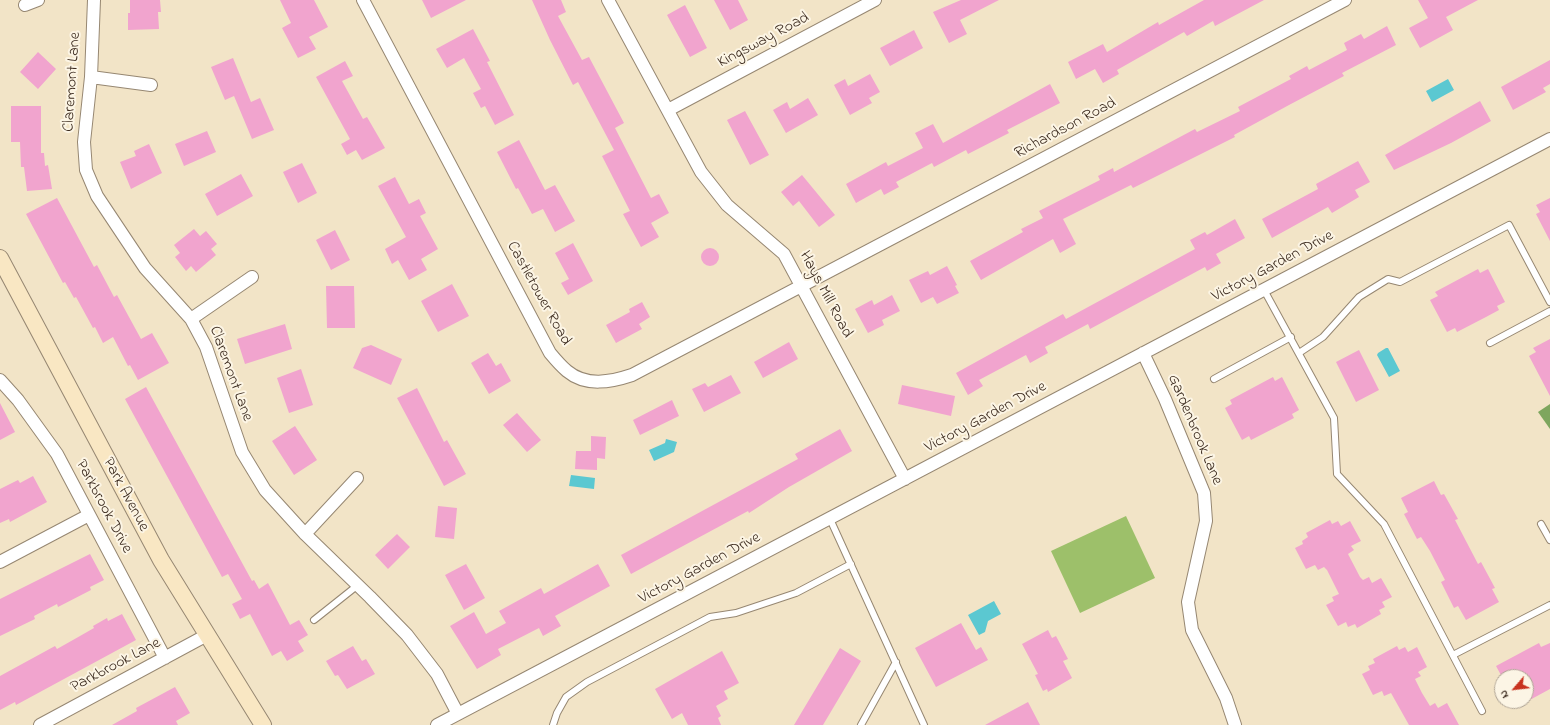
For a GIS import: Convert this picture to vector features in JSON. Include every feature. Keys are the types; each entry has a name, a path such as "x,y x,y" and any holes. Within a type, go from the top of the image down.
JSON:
{"main road":[{"name":"Park Avenue","path":"0,258 161,560 262,725"}],"street":[{"path":"25,5 38,0"},
{"name":"Claremont Lane","path":"94,0 91,77 84,142 86,170 97,196 145,268 191,319 206,347 242,452 265,490 305,534 407,635 437,674 458,714"},
{"name":"Castletower Road","path":"363,0 550,353 568,372 587,381 610,382 632,375 802,287"},
{"name":"Hays Mill Road","path":"608,0 701,172 727,205 784,254 905,479"},
{"name":"Kingsway Road","path":"668,110 875,0"},
{"name":"Richardson Road","path":"802,287 1345,0"},
{"path":"91,77 151,85"},
{"name":"Victory Garden Drive","path":"437,725 1550,140"},
{"path":"191,319 252,277"},
{"name":"Gardenbrook Lane","path":"1143,353 1165,399 1204,493 1206,521 1188,602 1189,619 1192,630 1226,698 1235,725"},
{"name":"Parkbrook Drive","path":"0,380 18,400 57,454 165,658"},
{"path":"305,534 357,478"},
{"path":"0,562 89,516"},
{"name":"Parkbrook Lane","path":"40,725 207,635"}],"lane":[{"path":"1299,353 1323,337 1359,298 1388,279 1400,282 1509,225 1550,302"},
{"path":"1264,290 1334,418 1337,474 1384,524 1482,711"},
{"path":"1490,343 1550,311"},
{"path":"1214,379 1290,337"},
{"path":"830,519 924,725"},
{"path":"1541,524 1550,540"},
{"path":"553,725 557,713 566,697 594,678 710,617 736,613 796,593 851,564"},
{"path":"314,620 358,585"},
{"path":"1453,655 1550,605"},
{"path":"862,725 896,662"}],"green space":[{"path":"1550,404 1550,429 1538,412"},
{"path":"1126,516 1155,578 1080,613 1051,551"}],"water":[{"path":"1448,79 1454,90 1432,102 1426,91"},
{"path":"1388,348 1400,371 1389,377 1377,355"},
{"path":"666,439 677,442 674,452 654,461 649,450 665,443"},
{"path":"571,475 595,478 594,489 569,486"},
{"path":"994,601 1001,614 988,621 985,632 979,635 968,615"}],"building":[{"path":"130,0 160,0 161,12 158,12 159,29 128,30"},
{"path":"280,0 314,0 328,27 309,37 316,49 298,58 282,28 291,23"},
{"path":"422,0 466,0 431,18"},
{"path":"532,0 561,0 566,12 558,16 582,60 589,57 624,123 615,128 651,198 659,194 669,213 651,223 659,237 641,247 623,214 630,211 602,156 614,150 578,82 573,85"},
{"path":"714,0 738,0 748,20 730,30"},
{"path":"961,0 999,0 960,20 967,34 949,43 933,12"},
{"path":"1204,0 1264,0 1215,26 1213,21 1187,36 1184,32 1117,70 1119,74 1103,83 1095,69 1076,79 1068,62 1103,44 1107,52 1158,22 1159,25"},
{"path":"1418,0 1478,0 1446,17 1453,30 1420,48 1409,28 1428,18"},
{"path":"685,5 707,48 690,57 667,15"},
{"path":"1387,26 1396,45 1342,73 1344,76 1234,135 1235,137 1133,188 1131,185 1063,219 1076,244 1060,253 1053,239 981,280 970,261 1023,232 1021,229 1043,218 1039,211 1100,180 1098,176 1113,168 1114,172 1195,129 1197,132 1240,111 1238,107 1291,79 1289,76 1307,66 1309,70 1347,50 1344,43 1361,34 1364,39"},
{"path":"473,29 490,61 487,62 514,115 495,125 485,106 481,108 473,93 481,89 464,58 447,68 436,49"},
{"path":"914,30 923,48 890,66 880,48"},
{"path":"38,52 56,69 38,89 20,72"},
{"path":"233,58 251,102 260,98 274,130 252,139 234,96 225,100 211,67"},
{"path":"1550,60 1550,84 1543,88 1546,92 1513,110 1501,87"},
{"path":"345,61 353,76 342,81 363,119 367,117 385,148 362,160 356,150 347,155 341,144 350,139 316,77"},
{"path":"870,74 880,92 869,98 872,103 850,115 834,85 845,79 848,86"},
{"path":"1050,84 1060,103 1007,130 1009,133 968,154 966,150 934,167 932,163 896,182 899,187 884,195 881,189 856,203 846,184 886,162 888,166 923,148 915,133 933,124 943,143"},
{"path":"808,98 818,115 786,133 773,110 787,102 790,109"},
{"path":"1480,101 1491,121 1451,143 1394,170 1385,155"},
{"path":"11,106 41,106 41,153 44,153 45,166 48,165 52,189 27,191 24,167 21,167 20,142 11,142"},
{"path":"745,111 769,155 750,165 727,120"},
{"path":"207,131 216,152 184,166 175,144"},
{"path":"519,140 545,190 555,185 575,221 555,232 543,209 532,214 518,188 516,189 497,152"},
{"path":"149,144 162,173 131,189 120,162 136,156 134,151"},
{"path":"1358,161 1370,182 1355,190 1359,197 1332,213 1328,207 1272,238 1262,219 1318,189 1316,184"},
{"path":"302,163 317,193 298,203 283,172"},
{"path":"241,174 253,196 217,216 205,194"},
{"path":"802,175 835,215 819,227 799,201 793,206 781,192"},
{"path":"395,177 409,204 419,199 426,213 420,216 438,249 421,259 427,270 409,280 398,260 392,264 385,249 406,237 378,186"},
{"path":"57,198 94,267 97,265 114,297 117,295 141,339 152,333 169,363 138,380 130,365 128,366 113,337 103,343 76,297 74,298 65,282 63,283 26,214"},
{"path":"1550,198 1550,241 1536,214 1540,212 1536,205"},
{"path":"1235,219 1245,238 1216,254 1221,263 1207,271 1205,267 1090,329 1088,324 1045,347 1048,353 1030,363 1026,355 979,380 983,386 968,395 956,373 1063,314 1066,319 1195,249 1190,240 1205,232 1207,235"},
{"path":"194,229 200,236 206,231 217,244 211,249 216,255 196,272 191,266 186,271 175,257 180,253 174,245"},
{"path":"335,230 350,260 331,270 316,240"},
{"path":"573,243 593,281 568,295 561,283 569,279 555,253"},
{"path":"710,248 716,251 719,257 716,263 710,266 704,263 701,257 704,251"},
{"path":"947,266 957,285 955,286 959,293 937,304 933,297 921,303 909,280 928,271 930,275"},
{"path":"1478,269 1480,273 1488,269 1505,302 1497,306 1499,310 1457,332 1455,328 1447,332 1430,300 1438,296 1435,292"},
{"path":"452,284 469,316 438,332 421,301"},
{"path":"326,286 354,286 355,328 327,328"},
{"path":"892,295 900,311 882,320 884,325 868,333 855,309 872,300 874,305"},
{"path":"642,302 650,317 639,324 642,329 616,343 606,325 630,312 629,309"},
{"path":"285,324 292,349 245,364 237,339"},
{"path":"1550,339 1550,396 1529,356 1536,352 1533,348"},
{"path":"789,342 798,359 763,378 754,362"},
{"path":"371,345 402,359 391,385 353,368 362,348"},
{"path":"1359,350 1379,390 1356,402 1336,362"},
{"path":"488,353 496,366 501,363 511,381 489,394 471,363"},
{"path":"301,369 313,405 289,413 277,378"},
{"path":"731,375 741,393 704,412 692,389 705,383 708,387"},
{"path":"1273,377 1275,381 1282,377 1299,410 1292,414 1294,418 1251,440 1249,436 1242,440 1225,408 1232,404 1230,400"},
{"path":"902,385 955,396 951,416 898,404"},
{"path":"146,387 252,581 254,580 259,589 268,583 290,625 299,620 308,635 298,641 304,651 287,661 281,651 272,656 250,614 240,619 232,604 242,599 228,574 222,577 125,399"},
{"path":"417,388 444,442 447,440 466,474 444,486 397,398"},
{"path":"672,400 679,416 640,435 633,420"},
{"path":"0,403 15,432 0,440"},
{"path":"517,413 541,440 527,452 503,425"},
{"path":"295,426 317,460 294,475 272,441"},
{"path":"840,429 852,451 789,487 749,513 748,511 631,574 621,555 798,459 795,454"},
{"path":"591,436 606,437 605,459 597,458 597,470 575,469 576,451 591,451"},
{"path":"33,476 47,502 10,522 9,519 0,523 0,489 18,480 20,483"},
{"path":"1434,481 1441,495 1444,494 1458,519 1455,520 1478,564 1481,562 1495,588 1492,589 1499,602 1466,620 1458,606 1454,608 1441,582 1445,580 1430,551 1421,537 1417,539 1404,514 1408,512 1401,498"},
{"path":"438,506 457,508 454,539 435,537"},
{"path":"1330,520 1332,524 1338,521 1341,526 1350,521 1361,541 1351,546 1354,550 1348,554 1360,577 1363,580 1369,577 1372,583 1381,578 1392,597 1382,602 1385,607 1379,610 1381,614 1357,628 1355,624 1348,627 1346,622 1338,626 1326,605 1334,601 1332,597 1339,594 1327,570 1324,567 1318,570 1315,565 1306,569 1295,548 1303,544 1302,541 1308,537 1306,533"},
{"path":"397,534 410,547 388,569 375,555"},
{"path":"90,554 104,580 90,587 91,590 58,607 57,604 34,616 35,619 0,636 0,599"},
{"path":"466,564 485,598 464,610 445,575"},
{"path":"598,564 610,586 555,616 561,626 543,636 539,628 498,649 501,655 477,669 450,626 474,612 486,634 506,623 499,611 541,588 544,594"},
{"path":"122,614 136,640 16,705 15,702 0,710 0,676 55,646 57,649 94,628 93,626 107,618 108,621"},
{"path":"961,623 976,650 981,647 988,660 936,687 915,648"},
{"path":"1048,630 1052,638 1056,636 1068,659 1063,661 1072,678 1048,692 1047,689 1043,691 1035,675 1038,674 1022,644"},
{"path":"1539,643 1541,647 1550,643 1550,689 1534,698 1534,669 1498,669 1496,666"},
{"path":"353,646 362,661 366,659 375,674 347,689 338,675 335,676 326,661"},
{"path":"1397,646 1399,650 1405,647 1408,652 1417,647 1427,667 1418,672 1421,676 1415,679 1422,693 1430,706 1435,703 1438,708 1447,703 1459,725 1409,725 1391,693 1384,696 1382,691 1373,695 1362,674 1370,670 1368,666 1375,663 1373,659"},
{"path":"840,648 861,661 823,725 794,725"},
{"path":"722,651 739,683 724,691 728,699 716,706 721,716 718,718 721,725 688,725 682,713 672,719 655,689"},
{"path":"175,687 190,713 176,721 178,725 112,725 137,711 136,708"},
{"path":"1028,702 1040,725 985,725"}]}
